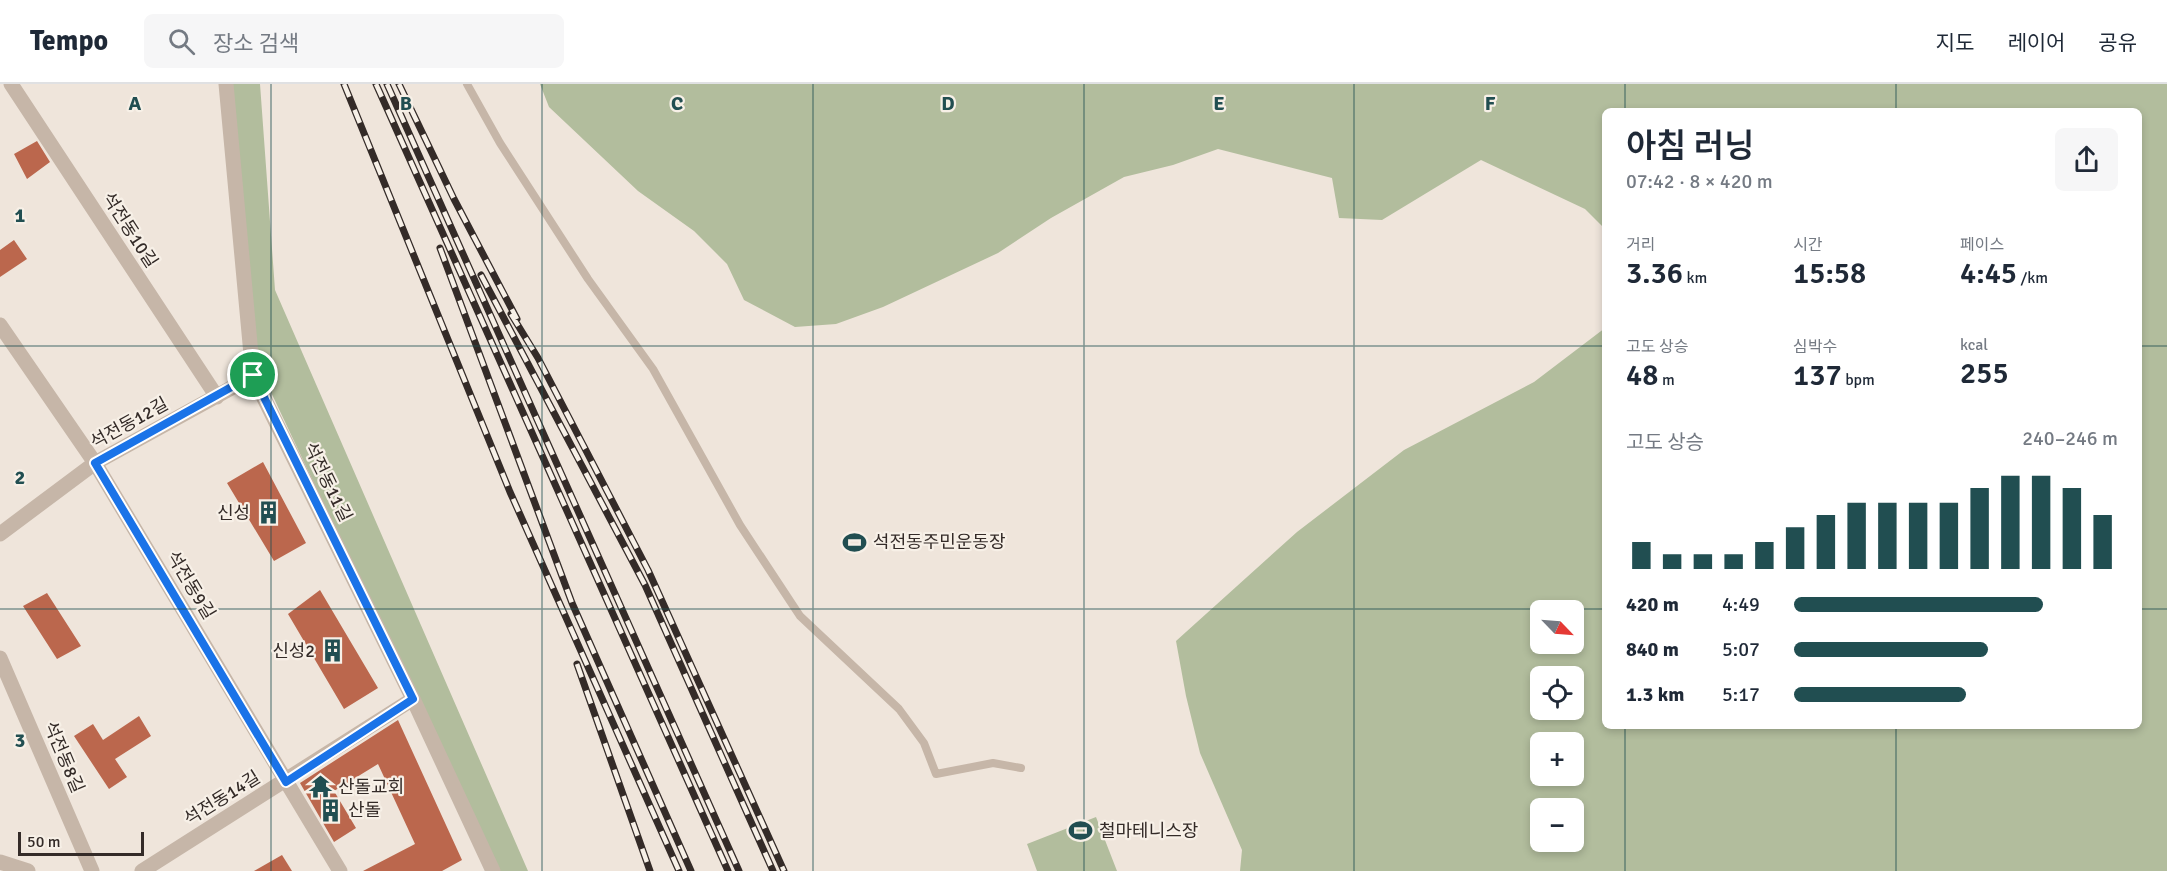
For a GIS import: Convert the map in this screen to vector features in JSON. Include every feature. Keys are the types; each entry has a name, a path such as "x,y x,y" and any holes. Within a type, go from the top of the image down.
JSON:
{"street":[{"name":"석전동10길","path":"11,84 217,397"},
{"name":"석전동11길","path":"226,84 253,375 413,699 493,871"},
{"name":"석전동9길","path":"0,325 95,463 340,871"},
{"name":"석전동12길","path":"0,534 95,463 253,375"},
{"name":"석전동8길","path":"0,658 92,871"},
{"name":"석전동14길","path":"142,871 286,782 413,699"},
{"path":"0,862 28,871"}],"lane":[{"path":"467,84 500,143 588,279 653,369 740,525 800,616 899,709 924,742 936,774 993,763 1021,768"}],"green space":[{"path":"229,84 260,84 275,290 528,871 497,871 252,352"},
{"path":"540,84 2167,84 2167,871 1240,871 1242,850 1200,753 1176,641 1297,532 1404,450 1534,382 1602,330 1602,729 2142,729 2142,108 1602,108 1602,226 1585,209 1481,160 1382,220 1339,218 1332,178 1218,149 1173,165 1124,177 1051,218 998,253 883,307 836,324 795,327 744,300 727,264 694,231 638,191 549,107"},
{"name":"철마테니스장","path":"1096,817 1117,871 1037,871 1027,844"}],"building":[{"path":"37,141 50,162 27,179 14,154"},
{"path":"14,240 27,259 0,277 0,250"},
{"name":"신성","path":"263,462 306,543 274,561 227,483"},
{"name":"신성2","path":"320,590 378,688 344,709 288,614"},
{"path":"47,593 81,646 57,659 23,606"},
{"path":"139,716 151,736 115,759 127,777 109,789 74,736 93,724 103,740"},
{"path":"398,720 462,860 442,871 363,871 415,844 378,764 334,791 356,828 334,842 300,783"},
{"path":"282,855 292,871 254,871"}],"railway":[{"path":"344,84 510,492 679,871"},
{"path":"376,84 728,871"},
{"path":"387,84 739,871"},
{"path":"399,84 454,199 517,319"},
{"path":"440,248 572,603 691,871"},
{"path":"481,275 645,585 773,871"},
{"path":"511,314 538,358 648,570 784,871"},
{"path":"577,664 650,871"}],"place":[{"name":"신성","path":"268,513"},
{"name":"석전동주민운동장","path":"855,542"},
{"name":"신성2","path":"333,651"},
{"name":"산돌교회","path":"320,787"},
{"name":"산돌","path":"330,810"},
{"name":"철마테니스장","path":"1081,831"}],"route":[{"path":"253,375 413,699 286,782 95,463 253,375"}]}
